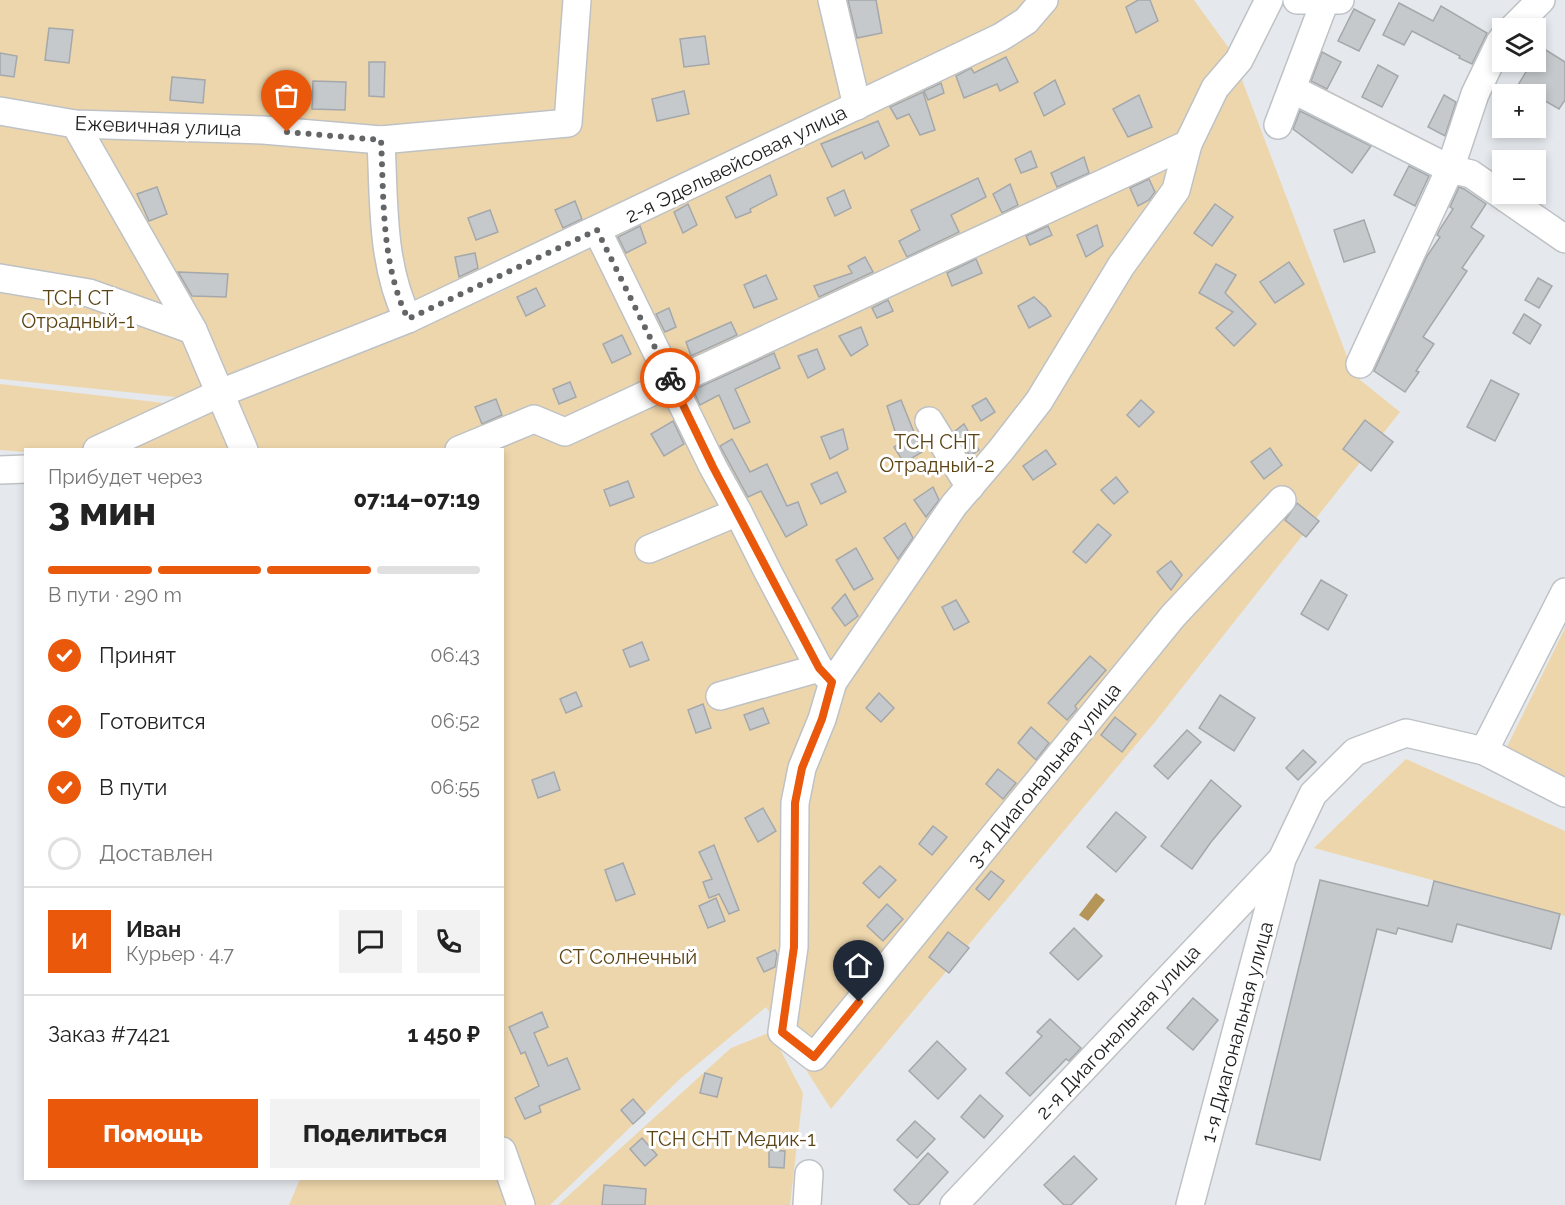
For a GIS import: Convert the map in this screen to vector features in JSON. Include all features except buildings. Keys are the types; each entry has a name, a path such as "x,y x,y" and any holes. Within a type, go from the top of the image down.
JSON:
{"street":[{"name":"Ежевичная улица","path":"0,111 75,124 263,130 381,140 568,123 577,0"},
{"path":"832,0 857,106"},
{"name":"2-я Эдельвейсовая улица","path":"101,448 218,393 408,319 597,230 1001,37 1026,21 1044,0"},
{"path":"720,696 826,675 954,505 1039,401 1121,266 1176,190 1188,144 1215,88 1239,60 1269,0"},
{"path":"1278,124 1332,1 1297,0"},
{"path":"1523,18 1541,0"},
{"path":"1360,364 1450,169 1475,94 1492,59"},
{"path":"1292,89 1450,169 1470,174 1565,239"},
{"path":"75,124 193,330 243,448"},
{"path":"381,140 387,243 399,302 408,319"},
{"path":"464,448 534,419 565,432 1188,144"},
{"path":"597,230 713,467 826,675"},
{"path":"0,278 89,293 193,330"},
{"path":"929,422 970,487"},
{"path":"0,470 24,469"},
{"name":"3-я Диагональная улица","path":"826,675 822,719 802,768 795,803 794,947 782,1032 814,1057 1173,616 1282,500"},
{"path":"650,549 738,512"},
{"path":"1484,751 1565,592"},
{"path":"1282,859 1313,794 1355,752 1406,734 1484,751 1565,793"},
{"name":"2-я Диагональная улица","path":"954,1205 1282,859"},
{"name":"1-я Диагональная улица","path":"1190,1205 1282,859"},
{"path":"504,1157 521,1205"},
{"path":"807,1205 809,1174"}],"green space":[{"path":"0,0 1194,0 1231,51 1354,375 1400,412 1155,722 831,1109 766,1007 681,1078 550,1205 289,1205 300,1180 504,1180 504,448 24,448 24,452 0,450 0,384 207,408 204,400 0,379 0,120 71,134 162,304 88,132 0,116","holes":["569,257 498,293 432,319"]},
{"path":"1565,628 1565,789 1501,759"},
{"path":"1406,759 1565,831 1565,916 1314,848"},
{"name":"ТСН СНТ Медик-1","path":"771,1032 803,1093 790,1205 558,1205 731,1048"}],"shaded area":[{"path":"1096,893 1105,900 1088,921 1079,915"}],"way so far":[{"path":"287,132 381,140 387,243 399,302 408,319 597,230 670,378"}],"route":[{"path":"670,378 713,467 819,668 832,682 822,719 802,768 795,803 794,947 782,1032 814,1057 859,1002"}],"park label":[{"name":"ТСН СТ Отрадный-1","path":"78,310"},
{"name":"ТСН СНТ Отрадный-2","path":"937,454"},
{"name":"СТ Солнечный","path":"628,957"}]}
